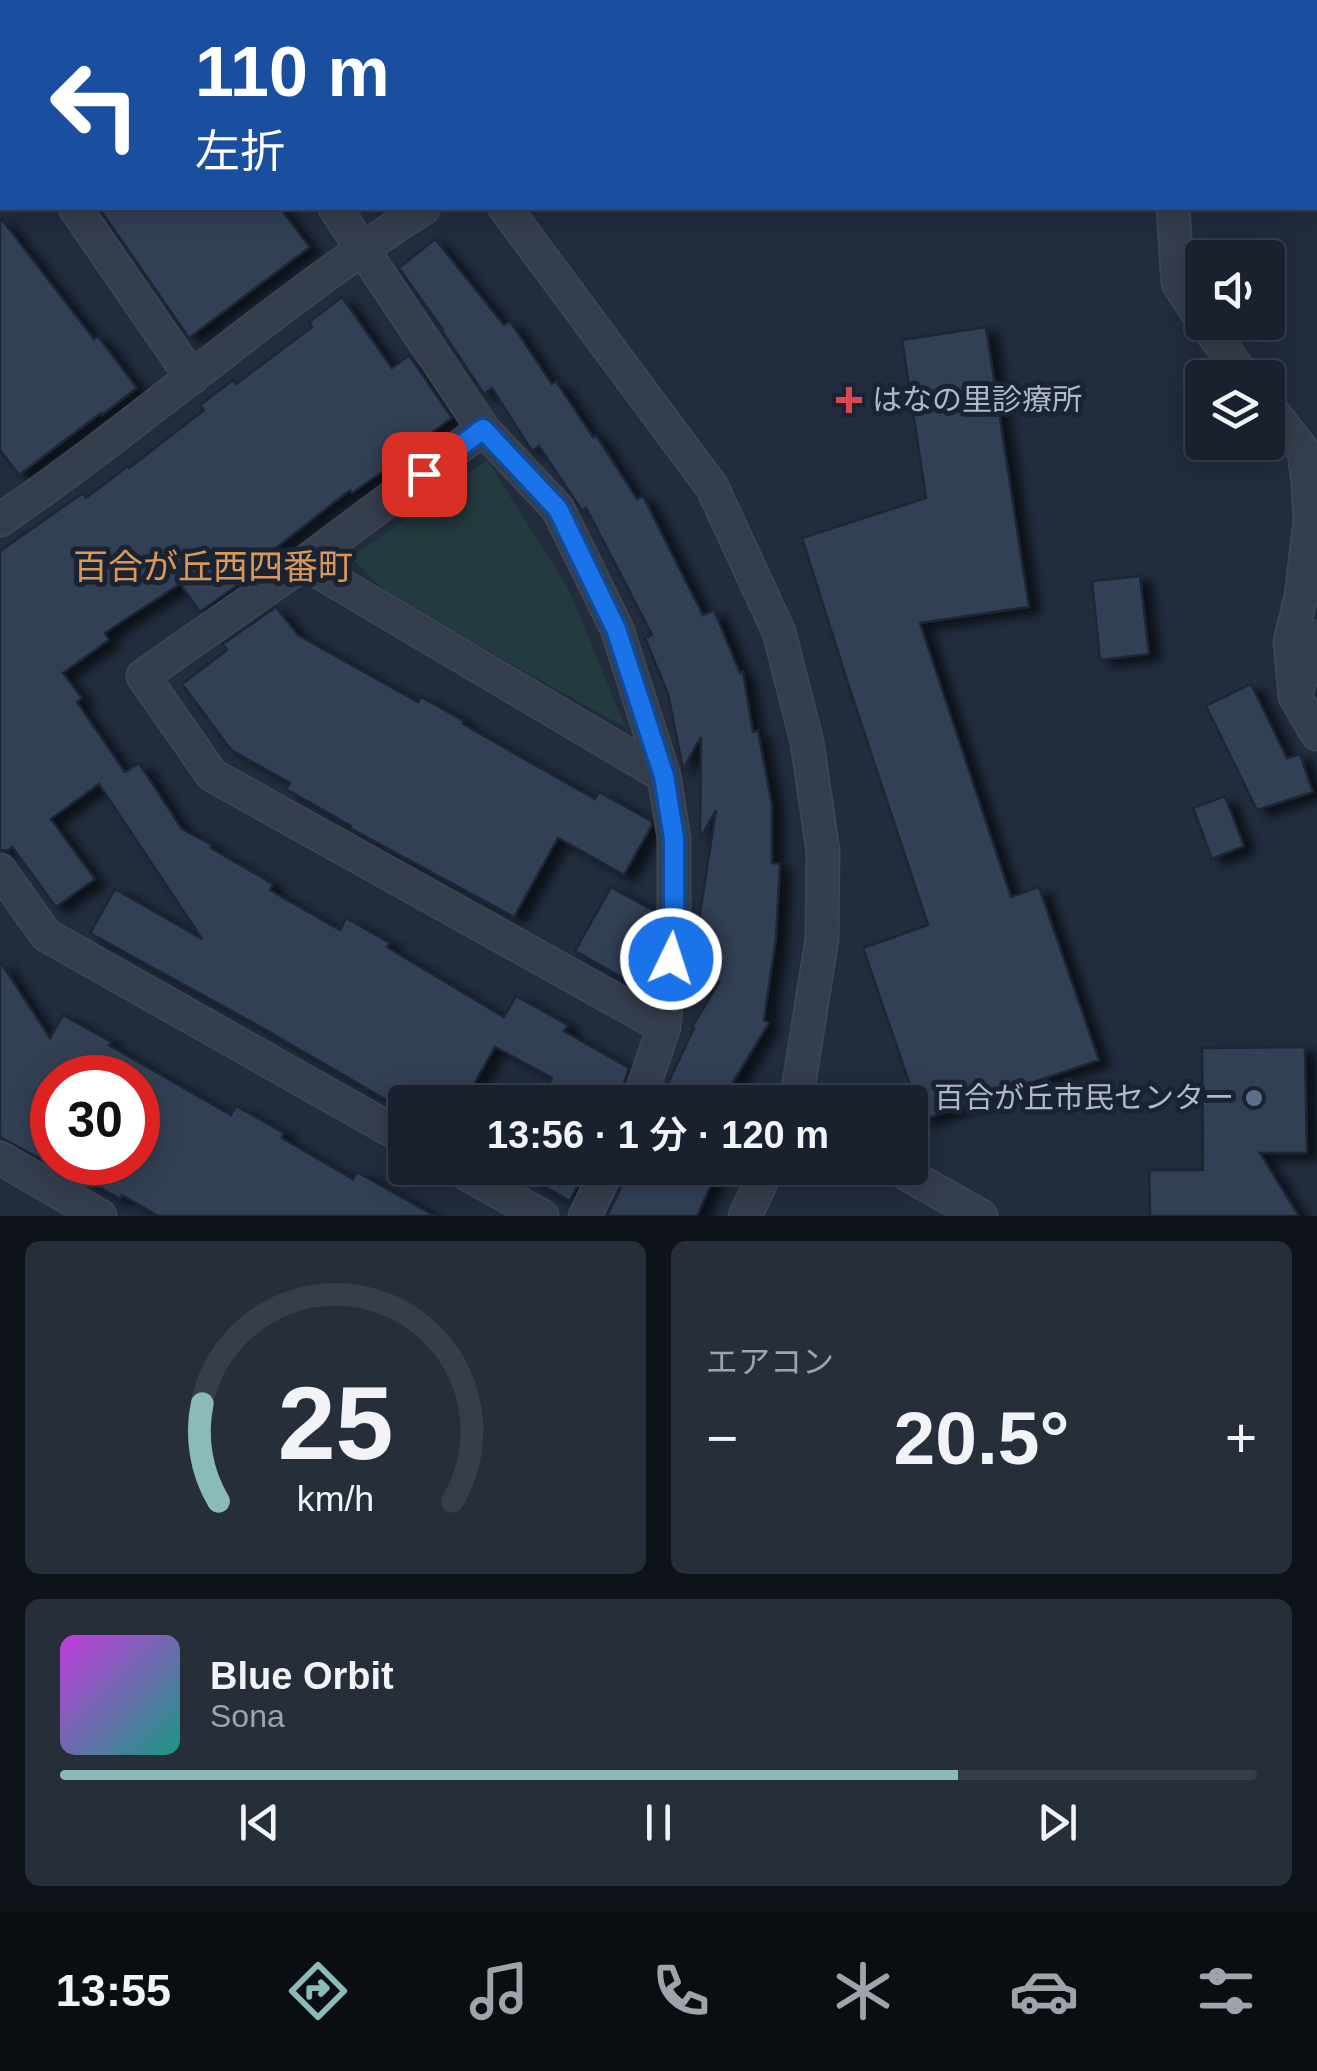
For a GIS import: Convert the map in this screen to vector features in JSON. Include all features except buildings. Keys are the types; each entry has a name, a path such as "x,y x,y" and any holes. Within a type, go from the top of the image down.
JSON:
{"street":[{"path":"75,210 192,378"},
{"path":"336,210 483,429 558,509 616,629 664,776 674,838 674,925 664,1027 644,1085"},
{"path":"5,508 192,378 362,247 421,210"},
{"path":"507,210 712,487 779,632 807,742 823,851 822,939 799,1085"},
{"path":"1173,210 1178,283 1185,294"},
{"path":"1285,428 1304,452 1310,520 1301,596 1290,642 1295,696 1317,734"},
{"path":"483,429 304,563 143,676 212,775 664,1027"},
{"path":"304,563 664,776"},
{"path":"1295,696 1317,637"},
{"path":"0,870 46,934 388,1128"},
{"path":"0,1158 100,1216"},
{"path":"486,1185 542,1216"},
{"path":"585,1216 600,1185"},
{"path":"746,1216 760,1185"},
{"path":"926,1185 980,1216"}],"green space":[{"path":"487,460 568,588 626,728 390,596 351,558"}],"place":[{"name":"はなの里診療所","path":"849,400"},
{"name":"百合が丘市民センター","path":"1254,1098"}],"district":[{"name":"百合が丘西四番町","path":"213,567"}],"route":[{"path":"424,474 483,429 558,509 616,629 664,776 674,838 671,959"}]}
